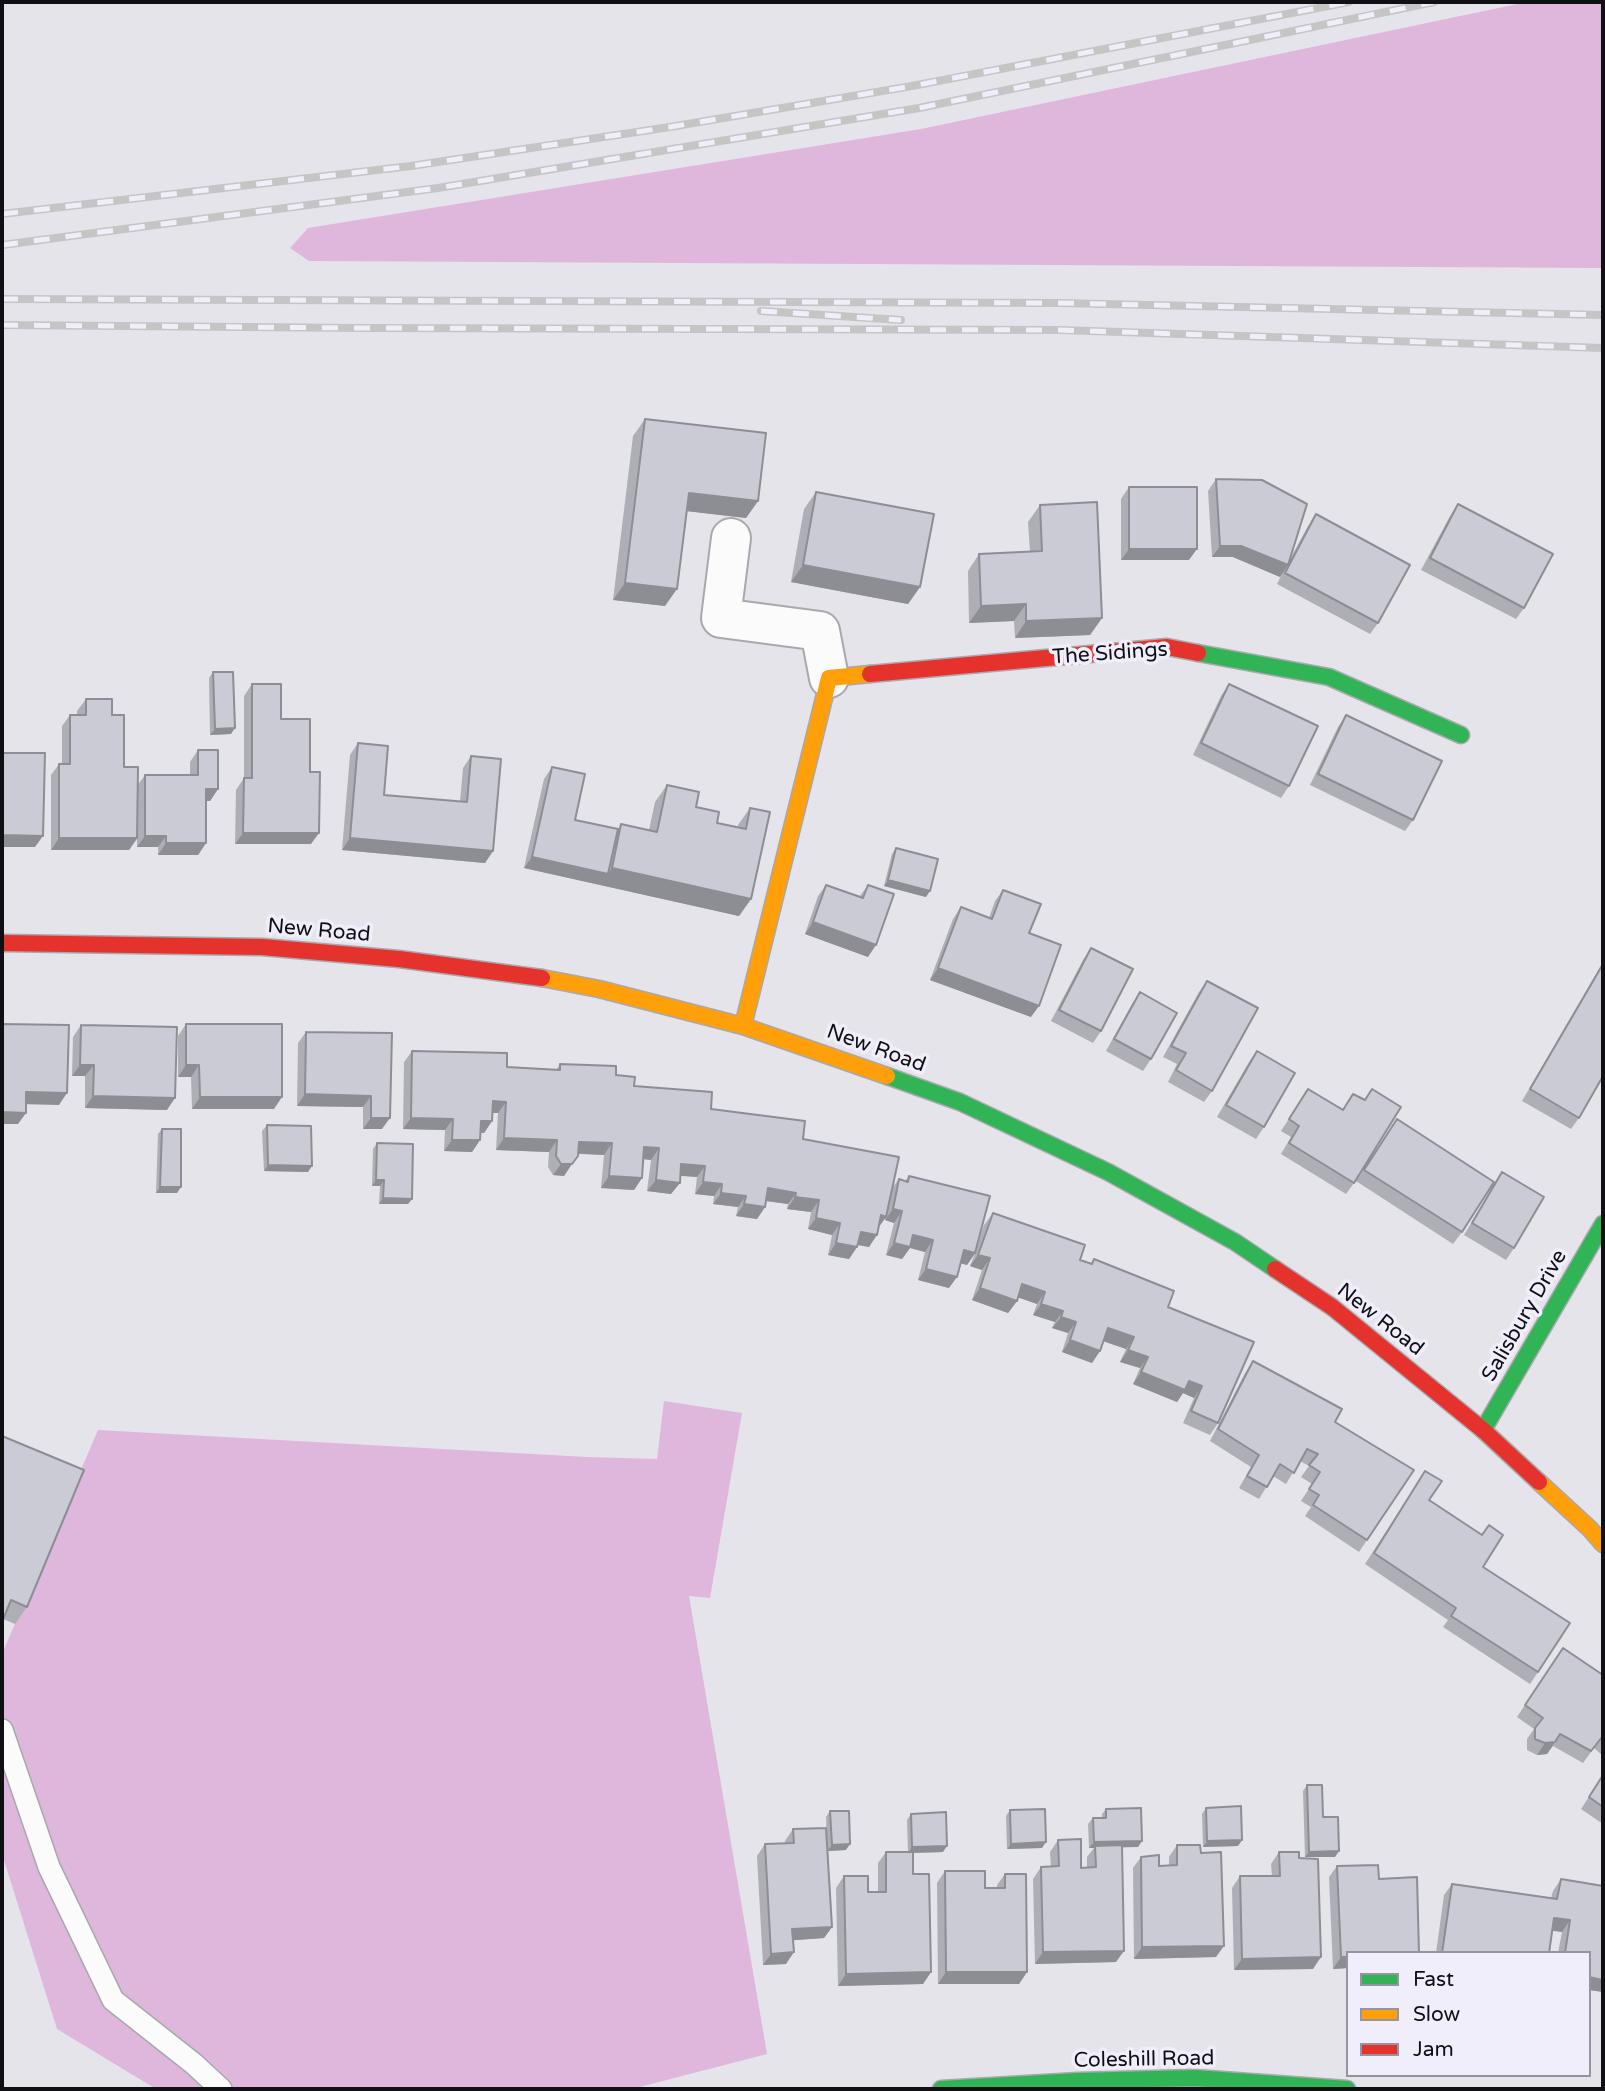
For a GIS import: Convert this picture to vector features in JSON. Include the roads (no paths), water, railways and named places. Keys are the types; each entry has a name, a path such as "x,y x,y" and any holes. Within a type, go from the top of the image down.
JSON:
{"main road":[{"name":"The Sidings","path":"829,678 1167,647 1329,677 1461,735"},
{"path":"743,1026 829,678"},
{"name":"New Road","path":"2,943 262,947 399,959 535,977 599,989 743,1026 960,1102 1108,1172 1235,1242 1321,1300 1483,1430 1603,1544"},
{"name":"Salisbury Drive","path":"1483,1430 1603,1224"},
{"name":"Coleshill Road","path":"941,2089 1194,2078 1347,2089"}],"street":[{"path":"731,538 721,618 820,631 829,678"}],"lane":[{"path":"2,1730 49,1867 113,2000 194,2064 221,2089"}],"railway":[{"path":"2,214 411,166 670,127 912,86 1349,2"},
{"path":"2,245 438,188 919,108 1434,2"},
{"path":"2,299 1059,303 1603,315"},
{"path":"761,311 901,320"},
{"path":"2,325 1060,330 1603,348"}]}
